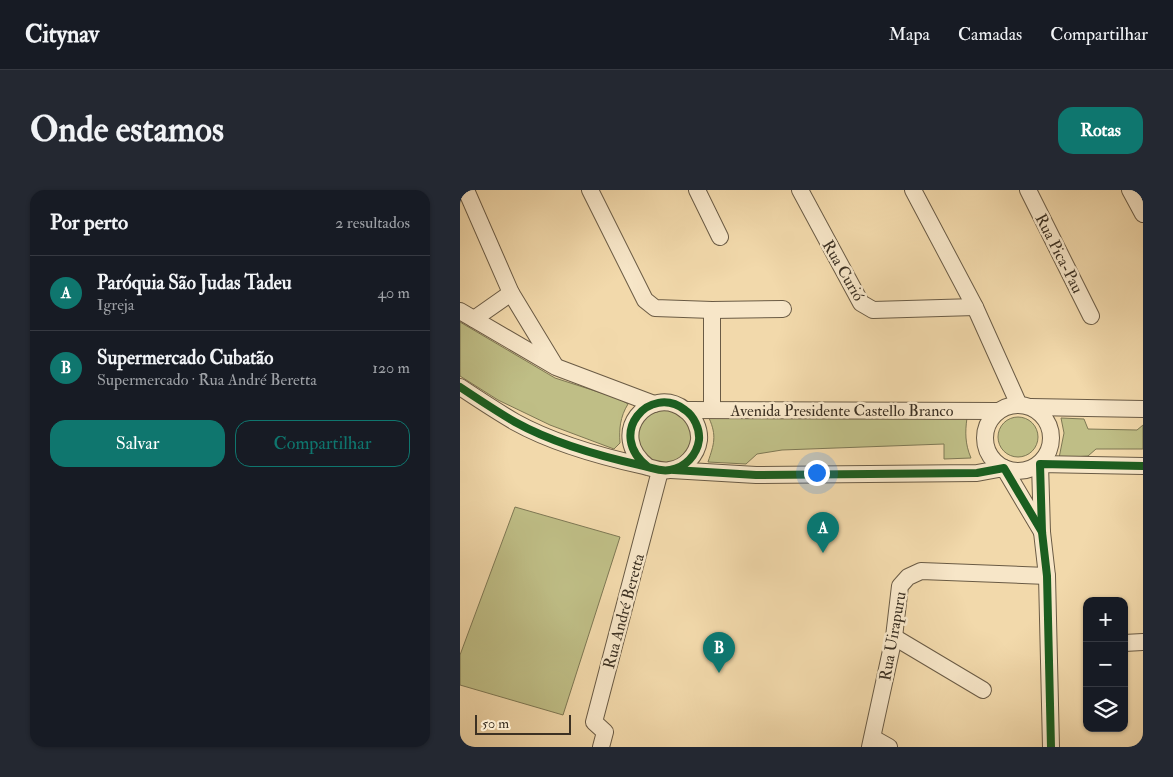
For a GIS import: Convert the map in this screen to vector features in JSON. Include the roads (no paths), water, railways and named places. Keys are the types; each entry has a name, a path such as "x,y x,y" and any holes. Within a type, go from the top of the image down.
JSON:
{"street":[{"path":"466,190 511,293 556,367"},
{"path":"590,190 645,300 655,308 712,310 783,309"},
{"path":"697,190 720,237"},
{"name":"Rua Curió","path":"800,190 860,303 873,310 974,307"},
{"path":"460,387 514,422 537,433 615,460 660,469 756,475 977,473 1004,468 1019,472 1029,470 1040,464 1051,445 1052,433 1048,422 1040,413 1025,406 912,190"},
{"name":"Rua Pica-Pau","path":"1028,190 1091,316"},
{"path":"1130,190 1143,214"},
{"path":"467,315 511,293"},
{"path":"712,310 712,410"},
{"path":"467,315 556,367 654,404"},
{"path":"665,402 676,404 686,410 698,428 699,439 696,450 686,462 660,469 639,460 633,450 630,439 631,428 636,417 644,409 654,404 665,402"},
{"path":"1042,532 1004,468 991,458 986,449 984,438 988,423 998,411 1008,406 1143,409"},
{"name":"Avenida Presidente Castello Branco","path":"686,410 998,411"},
{"path":"1040,464 1143,466"},
{"path":"1040,464 1042,532 1047,576 1051,747"},
{"name":"Rua André Beretta","path":"601,747 605,732 594,722 660,469"},
{"name":"Rua Uirapuru","path":"871,742 894,637 900,586 908,577 921,571 1047,576"},
{"path":"894,637 983,690"},
{"path":"1128,643 1143,642"},
{"path":"871,742 889,747"}],"place":[{"name":"Paróquia São Judas Tadeu","path":"823,553"},
{"name":"Supermercado Cubatão","path":"719,673"}]}
